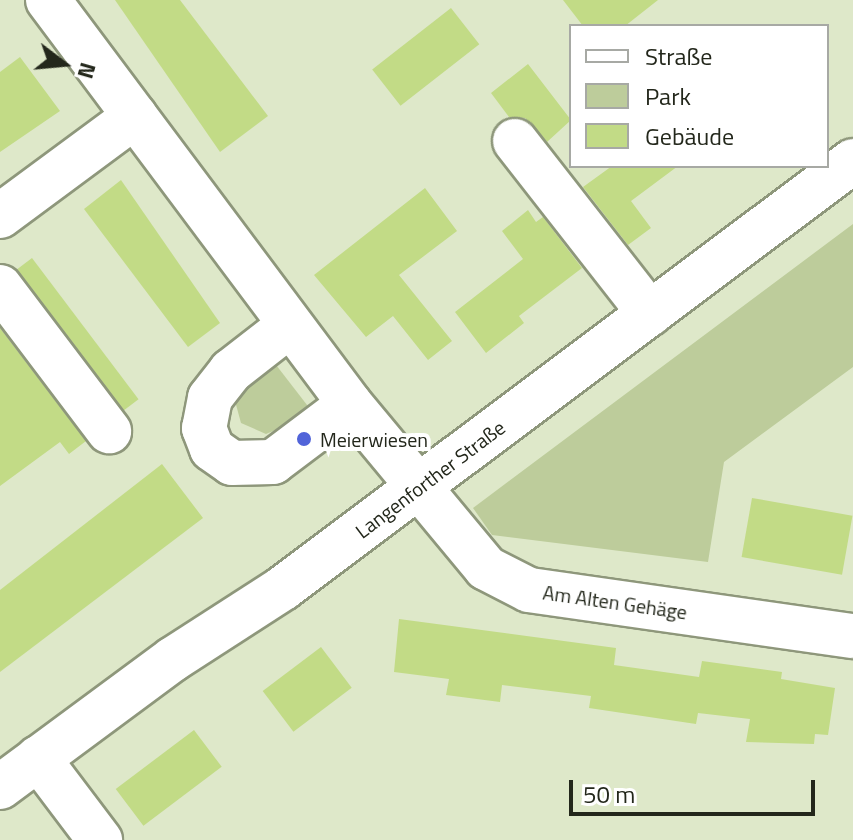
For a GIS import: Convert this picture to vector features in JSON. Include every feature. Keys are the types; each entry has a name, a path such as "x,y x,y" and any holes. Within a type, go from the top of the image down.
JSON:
{"street":[{"path":"48,0 350,404 420,486"},
{"path":"0,216 135,116"},
{"path":"515,141 650,314"},
{"name":"Langenforther Straße","path":"0,787 420,486 853,161"},
{"path":"0,287 109,431"},
{"path":"290,325 231,371 210,398 204,428 212,449 232,463 273,462 350,404"},
{"name":"Am Alten Gehäge","path":"420,486 507,584 853,636"},
{"path":"38,758 100,840"}],"green space":[{"path":"853,224 853,367 724,462 708,562 492,535 473,508"},
{"path":"273,361 314,414 266,434 241,423 235,401"}],"building":[{"path":"115,0 180,0 268,116 220,152"},
{"path":"563,0 658,0 628,24 581,24"},
{"path":"451,8 479,44 401,106 372,70"},
{"path":"20,57 60,111 0,152 0,72"},
{"path":"528,64 569,117 569,122 547,142 525,118 509,117 491,93"},
{"path":"609,168 675,168 631,201 651,228 628,245 583,187"},
{"path":"121,180 220,323 188,347 84,209"},
{"path":"425,188 457,231 399,275 452,341 428,360 393,316 366,337 314,275"},
{"path":"528,210 536,222 543,217 582,268 519,316 524,323 486,353 455,312 523,259 502,231"},
{"path":"32,258 139,399 123,411 17,269"},
{"path":"0,328 86,441 69,454 60,442 0,486"},
{"path":"162,464 203,518 0,672 0,590"},
{"path":"752,498 852,516 842,575 742,557"},
{"path":"399,619 616,648 614,665 699,677 702,661 782,672 781,679 835,688 828,735 815,734 814,744 746,742 750,719 698,713 696,724 589,708 591,696 502,685 500,702 446,695 449,679 394,672"},
{"path":"321,647 352,688 293,732 263,691"},
{"path":"194,730 222,767 143,826 116,789"}],"place":[{"name":"Meierwiesen","path":"304,439"}]}
